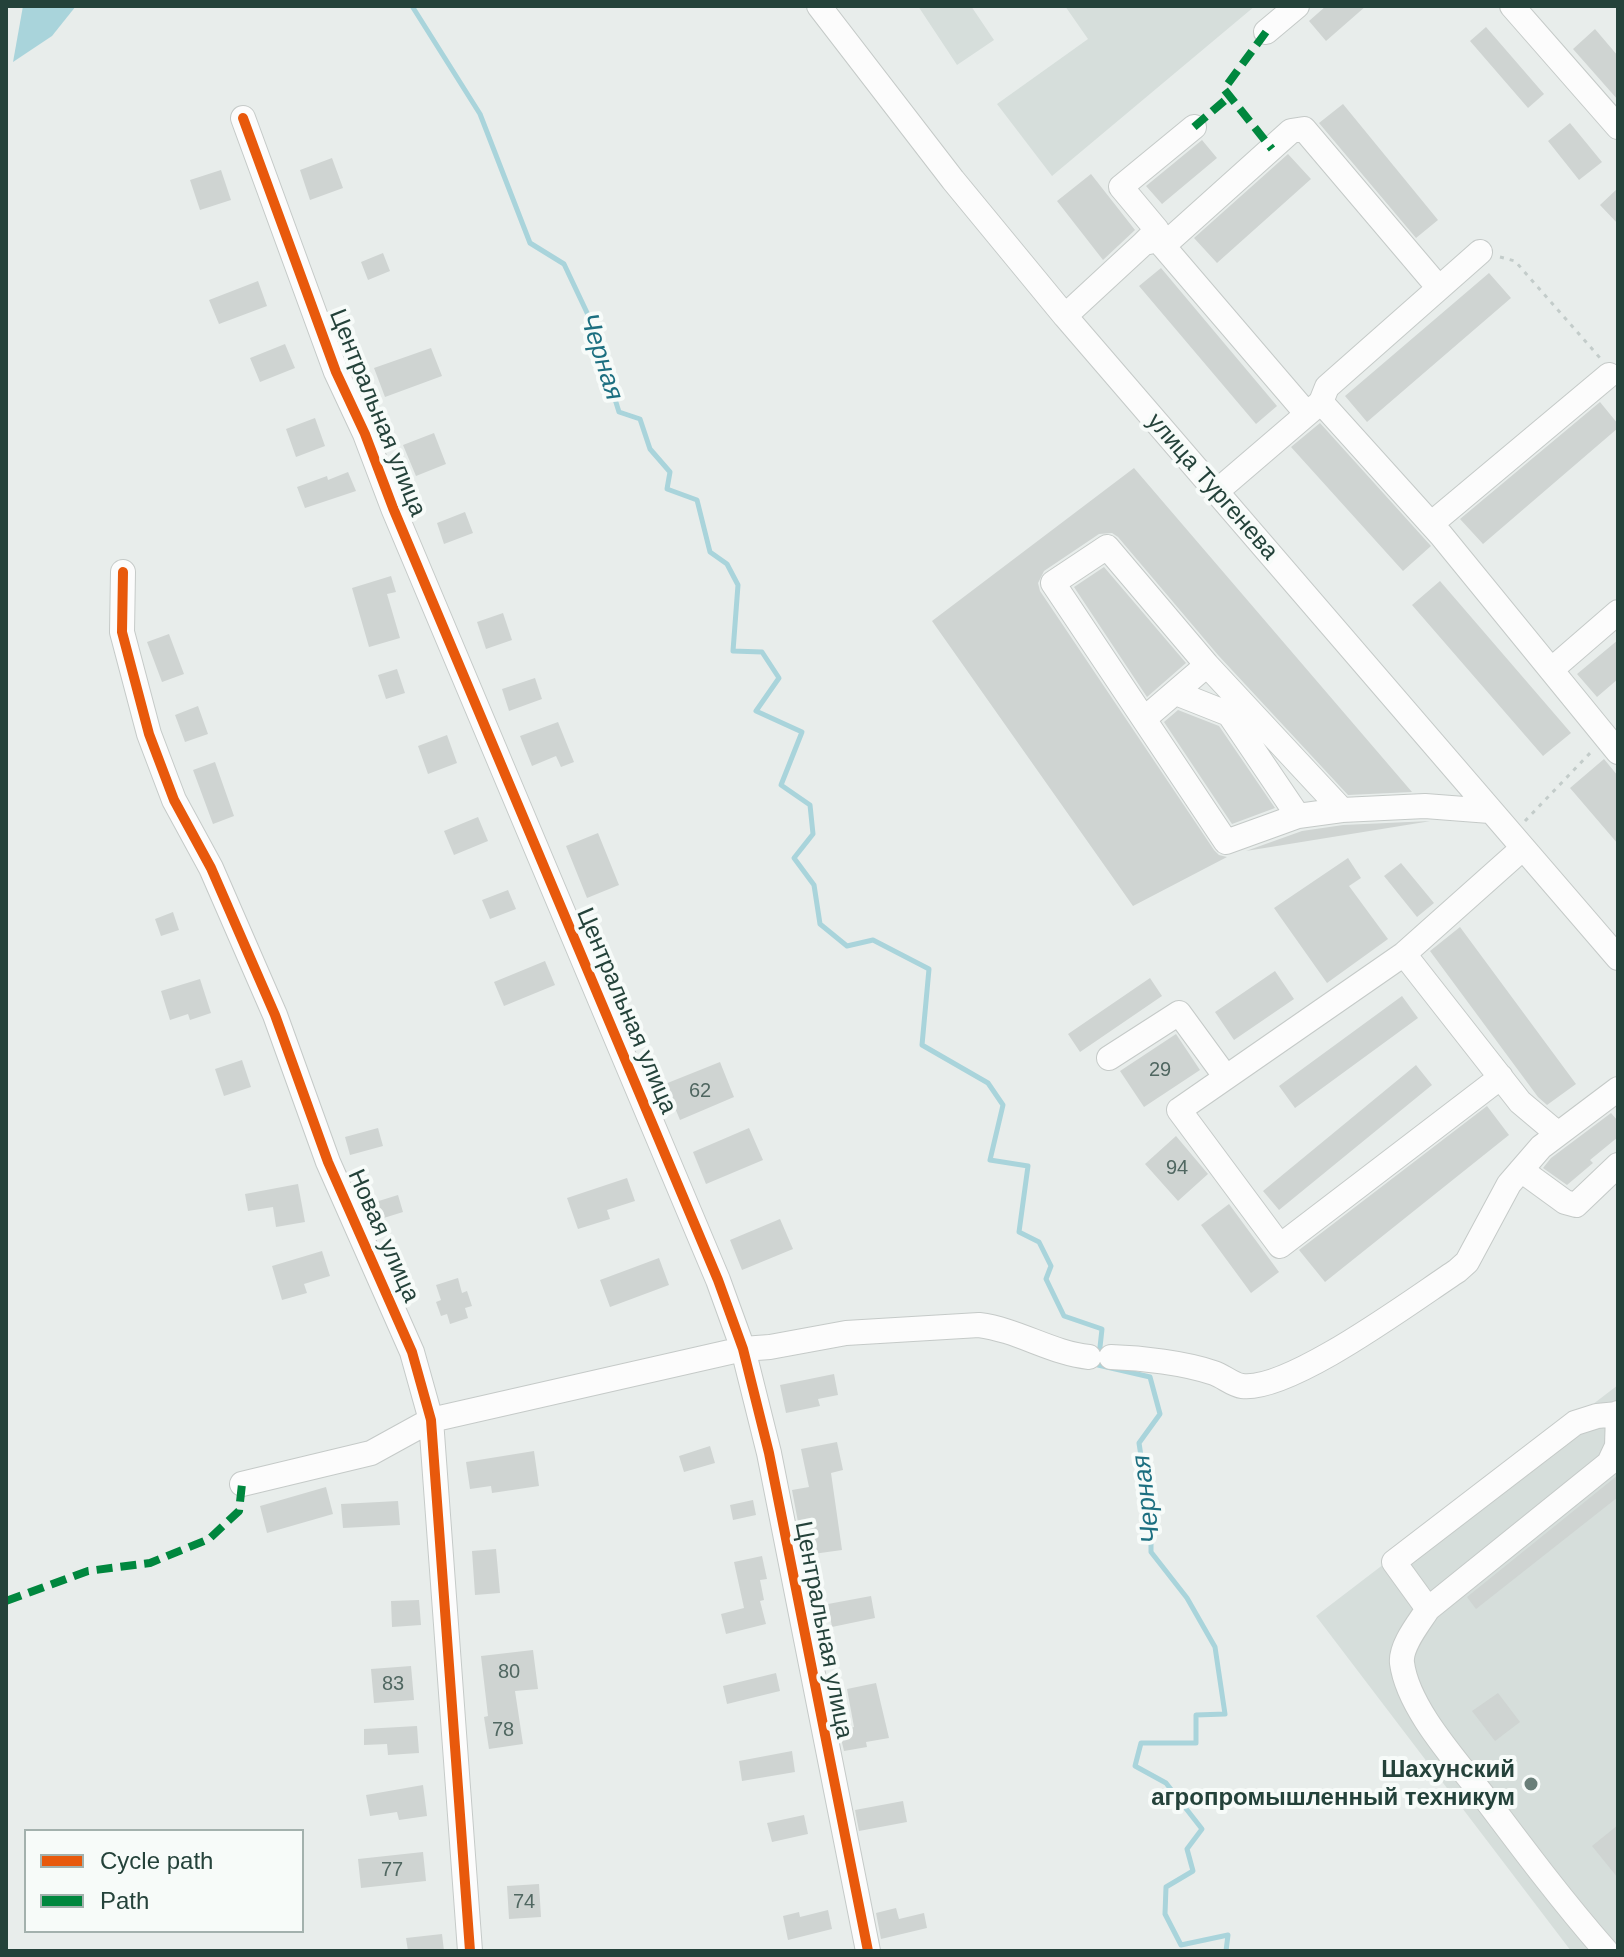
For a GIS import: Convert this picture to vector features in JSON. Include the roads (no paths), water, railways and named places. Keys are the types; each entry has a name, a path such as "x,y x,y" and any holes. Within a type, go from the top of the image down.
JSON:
{"street":[{"name":"улица Тургенева","path":"819,6 953,180 1065,316 1618,958"},
{"path":"1266,32 1297,6"},
{"path":"1512,6 1618,127"},
{"name":"Центральная улица","path":"243,118 336,372 365,434 393,508 718,1280 743,1349 769,1453 868,1951"},
{"path":"1154,245 1157,230 1121,187 1194,127"},
{"path":"1065,316 1291,131 1304,129 1439,288"},
{"path":"1154,245 1431,524 1612,744"},
{"path":"1216,492 1314,408 1327,387 1480,252"},
{"path":"1431,524 1609,375"},
{"path":"1342,810 1207,665 1107,547 1053,583 1226,842 1298,816 1342,810 1425,806 1490,811"},
{"name":"Новая улица","path":"123,572 122,632 149,734 174,800 211,868 275,1015 328,1162 412,1352 431,1420 470,1951"},
{"path":"1551,670 1618,612"},
{"path":"1144,719 1207,665"},
{"path":"1176,693 1229,714 1298,816"},
{"path":"1501,1077 1280,1246 1179,1110 1404,954 1517,841"},
{"path":"1404,954 1520,1102 1558,1134"},
{"path":"1109,1058 1179,1013 1225,1076"},
{"path":"242,1484 371,1453 431,1420 743,1349 846,1333 979,1325 999,1328 1070,1355 1134,1358 1212,1372 1242,1386 1279,1380 1312,1365 1457,1271 1467,1262 1509,1184 1541,1147 1617,1091"},
{"path":"1521,1170 1565,1202 1576,1205 1618,1165"},
{"path":"1428,1609 1394,1562 1575,1423 1618,1414 1617,1446 1609,1463 1428,1609 1401,1660 1408,1688 1437,1734 1566,1904 1606,1951"}],"water":[{"path":"23,6 76,6 52,36 13,62"}],"waterway":[{"name":"Черная","path":"412,6 480,114 530,243 564,264 590,319 619,412 640,419 650,449 670,472 667,489 697,500 710,552 727,564 738,585 733,651 762,652 779,678 756,711 802,732 781,785 810,805 813,834 794,858 814,885 820,924 847,946 873,940 929,969 922,1045 988,1083 1003,1105 990,1160 1028,1166 1019,1232 1039,1242 1051,1266 1046,1279 1064,1316 1102,1329 1098,1365 1150,1377 1160,1414 1139,1443 1151,1521 1151,1552 1187,1598 1215,1647 1225,1714 1196,1715 1196,1743 1141,1743 1135,1766 1166,1783 1202,1829 1187,1849 1193,1871 1166,1887 1165,1914 1181,1945 1228,1935 1226,1951"}],"place":[{"name":"Шахунский агропромышленный техникум","path":"1531,1784"}]}
